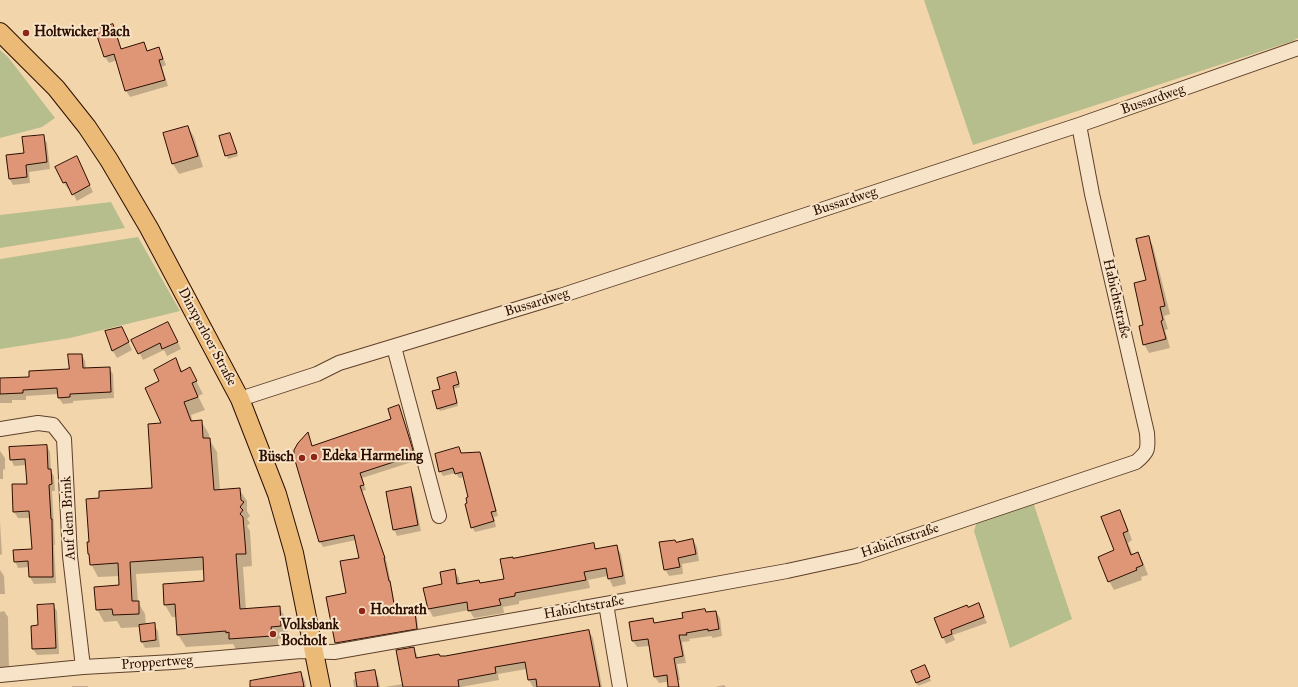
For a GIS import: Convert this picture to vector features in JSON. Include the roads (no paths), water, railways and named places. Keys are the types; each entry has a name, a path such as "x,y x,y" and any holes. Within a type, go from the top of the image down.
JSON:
{"main road":[{"name":"Dinxperloer Straße","path":"0,32 56,88 87,127 110,160 149,228 240,399 277,494 294,553 321,687"}],"street":[{"name":"Bussardweg","path":"240,399 317,374 339,363 560,296 1079,126 1297,49"},
{"name":"Habichtstraße","path":"314,651 334,652 606,604 856,556 1136,462 1148,450 1147,433 1094,202 1079,126"},
{"path":"394,347 439,516"},
{"name":"Auf dem Brink","path":"0,428 38,422 53,425 64,439 70,556 83,667"},
{"path":"606,604 620,687"},
{"name":"Proppertweg","path":"0,675 83,667 174,662 314,651"}],"place":[{"name":"Holtwicker Bach","path":"26,33"},
{"name":"Edeka Harmeling","path":"314,457"},
{"name":"Büsch","path":"302,458"},
{"name":"Hochrath","path":"362,611"},
{"name":"Volksbank Bocholt","path":"273,634"}]}
